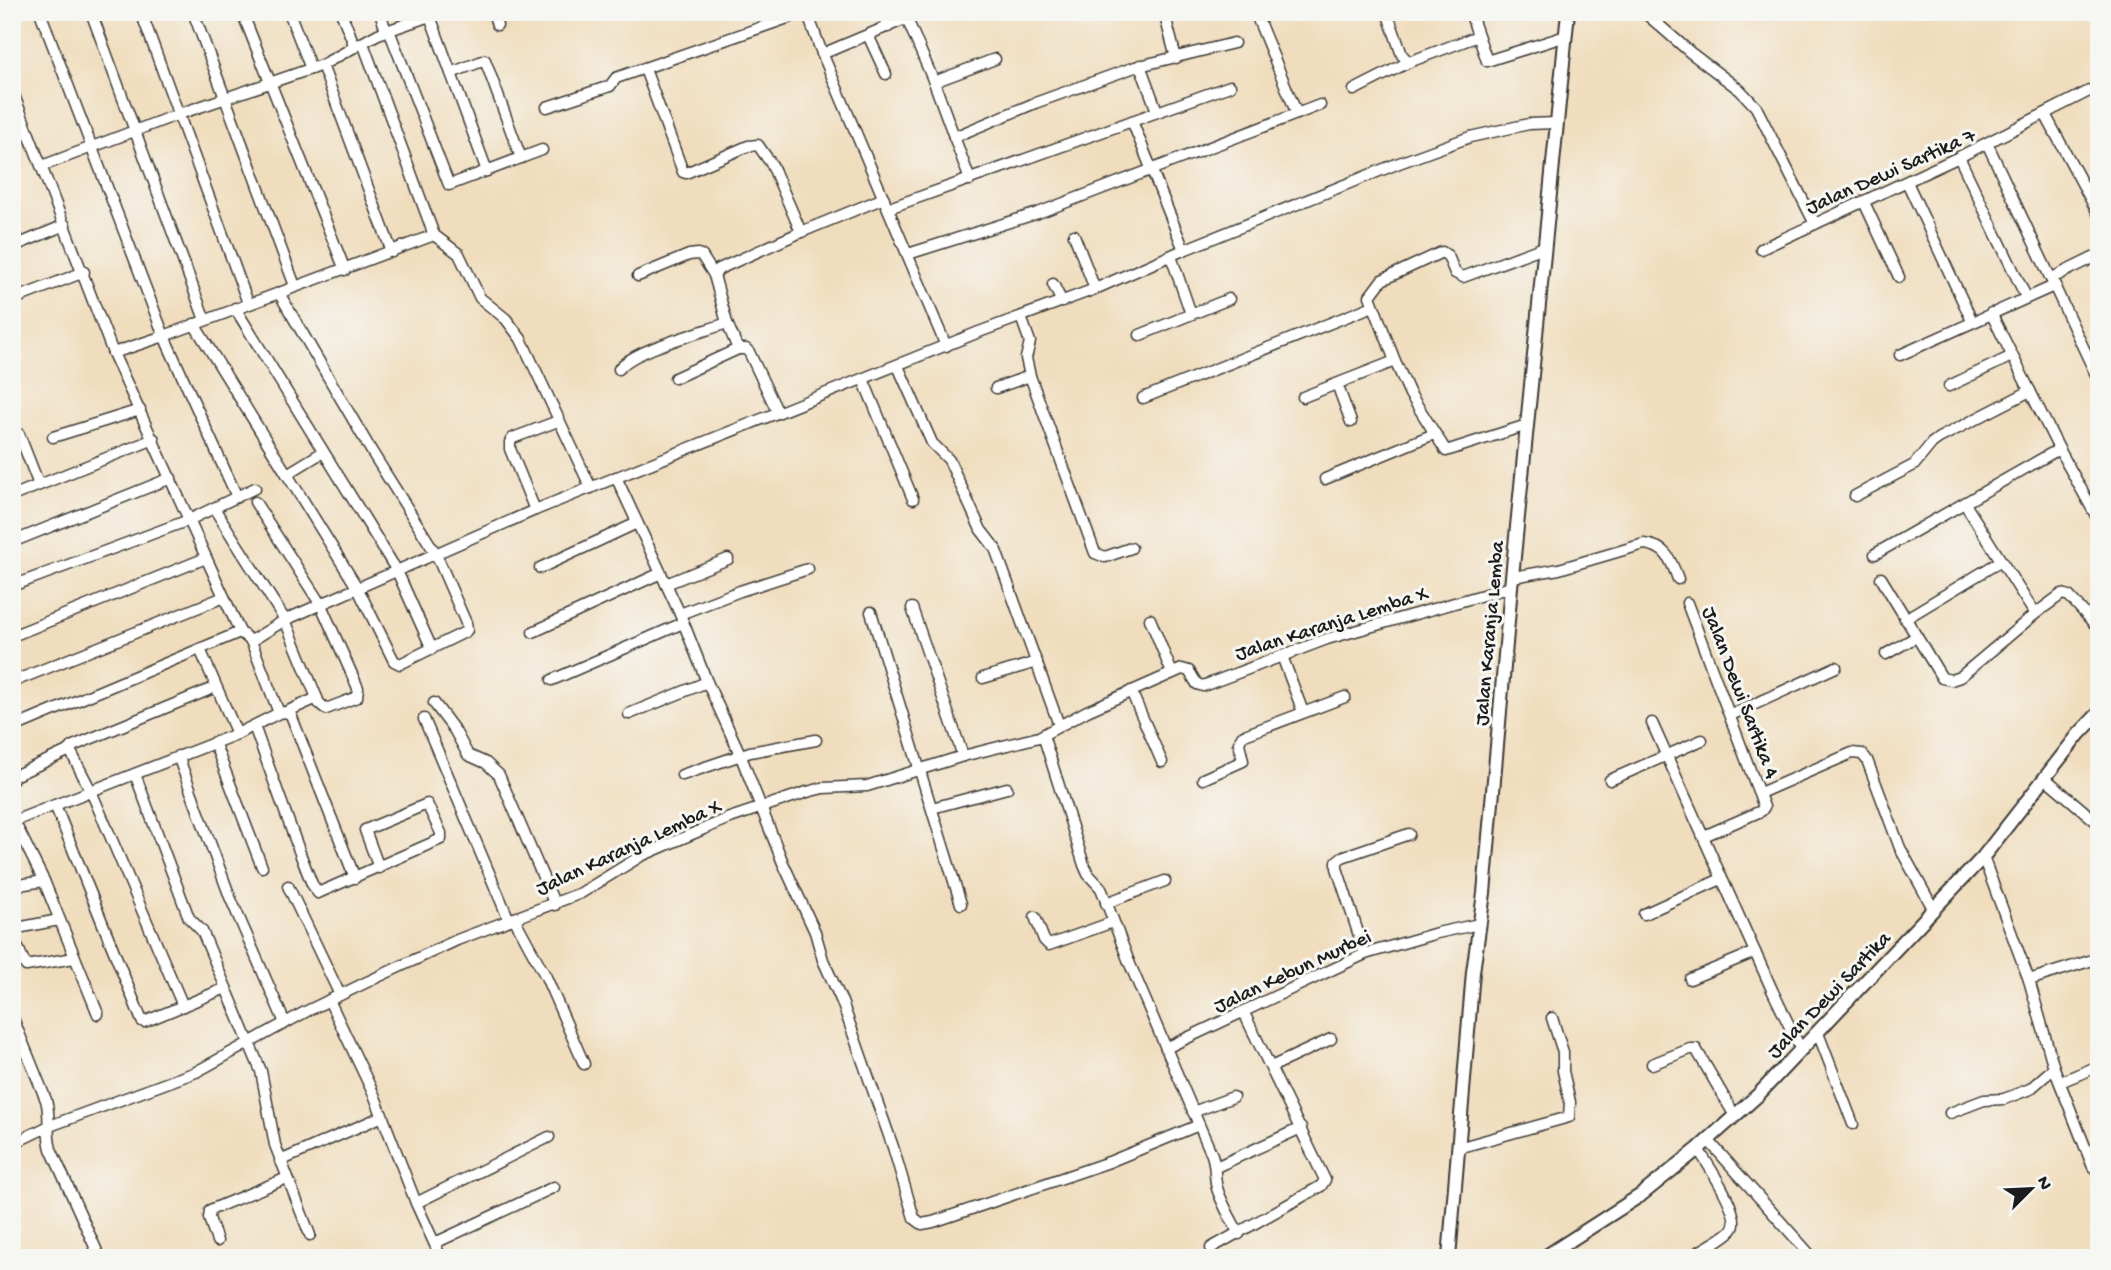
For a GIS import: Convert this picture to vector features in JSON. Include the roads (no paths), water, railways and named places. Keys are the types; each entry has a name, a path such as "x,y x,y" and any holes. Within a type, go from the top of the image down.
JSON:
{"main road":[{"name":"Jalan Karanja Lemba","path":"1449,1258 1568,12"},
{"name":"Jalan Dewi Sartika","path":"1544,1258 1619,1210 1703,1145 1735,1116 1818,1033 1983,857 2099,713"}],"street":[{"path":"40,12 164,336 237,497"},
{"path":"91,12 135,130 199,322 287,474 358,589 396,663 400,664 465,632 467,628 436,554 372,452 279,293"},
{"path":"141,12 248,303"},
{"path":"193,12 295,286"},
{"path":"242,12 345,270"},
{"path":"289,12 316,67 392,252"},
{"path":"341,12 359,45 434,235 456,251 480,298 506,319 521,339 591,488"},
{"path":"380,12 449,186 542,150"},
{"path":"42,166 179,114 316,67 388,30 441,12"},
{"path":"493,12 497,25"},
{"path":"547,107 610,86 616,78 806,12 946,345"},
{"path":"882,12 888,27"},
{"path":"822,54 922,12"},
{"path":"1164,12 1176,58"},
{"path":"1255,12 1297,114"},
{"path":"1387,12 1402,55 1409,62"},
{"path":"1470,12 1488,61 1566,36"},
{"path":"1644,12 1691,53 1740,90 1756,107 1815,224"},
{"path":"430,16 487,171"},
{"path":"907,19 970,180"},
{"path":"868,35 886,74"},
{"path":"1354,90 1409,62 1478,36"},
{"path":"954,137 1035,103 1140,65 1234,43"},
{"path":"933,82 995,59"},
{"path":"451,73 485,60 521,158"},
{"path":"1140,65 1157,111"},
{"path":"645,69 682,172 686,173 748,146 758,145 772,165 802,232"},
{"path":"714,275 719,269 802,232 886,203 970,180 1230,86"},
{"path":"1987,143 2099,86"},
{"path":"12,90 113,353 240,632 251,641 283,712 291,715 355,878"},
{"path":"908,254 1038,213 1320,105"},
{"path":"2045,114 2099,215"},
{"path":"1132,121 1184,250"},
{"path":"251,641 285,621 535,510 946,345 1095,289 1386,168 1470,137 1529,124 1556,124"},
{"name":"Jalan Dewi Sartika 7","path":"1761,249 1987,143 2099,381"},
{"path":"1959,157 2026,297"},
{"path":"1907,182 1972,321"},
{"path":"1864,202 1899,277"},
{"path":"12,228 16,246 65,225"},
{"path":"113,353 345,270 434,235"},
{"path":"1074,235 1095,289"},
{"path":"1527,425 1445,450 1412,399 1373,306 1371,294 1380,281 1436,254 1447,253 1455,273 1463,277 1544,247"},
{"path":"638,276 698,254 707,262 714,275 727,323 738,349"},
{"path":"1900,355 2026,297 2099,255"},
{"path":"1171,256 1191,314"},
{"path":"12,300 83,272"},
{"path":"1053,284 1062,302"},
{"path":"1140,335 1229,299"},
{"path":"1143,398 1373,306"},
{"path":"235,308 397,571 432,649"},
{"path":"1991,313 2059,449 2099,521"},
{"path":"1021,317 1030,342 1026,358 1030,376 1095,554 1105,557 1131,548"},
{"path":"620,369 623,364 637,356 727,323"},
{"path":"675,378 738,349 746,349 750,352 778,413"},
{"path":"1949,386 2012,356"},
{"path":"1303,397 1395,362"},
{"path":"898,366 935,448 949,460 981,530 995,548 1059,725"},
{"path":"996,388 1030,376"},
{"path":"863,379 913,499"},
{"path":"1337,384 1351,422"},
{"path":"1855,496 1914,465 1939,438 2030,391"},
{"path":"53,437 140,410"},
{"path":"535,510 510,449 510,442 513,438 558,421"},
{"path":"19,434 39,485"},
{"path":"1325,479 1434,434"},
{"path":"12,496 154,439"},
{"path":"1875,554 2059,449"},
{"path":"287,474 323,452"},
{"path":"616,477 681,618 740,754 783,863 815,932 893,1147 909,1207 917,1222 933,1222 994,1202 1109,1162 1199,1125"},
{"path":"12,542 171,478"},
{"path":"12,586 189,520 255,488"},
{"path":"214,508 285,621 317,698 326,709 357,697 358,692 321,605 255,502"},
{"path":"1965,504 2035,614"},
{"path":"540,568 637,523"},
{"name":"Jalan Karanja Lemba X","path":"12,1144 47,1127 177,1080 329,1000 457,940 555,905 598,884 651,852 761,806 823,788 867,786 1043,735 1172,673 1187,669 1197,684 1203,686 1333,637 1639,544 1653,545 1666,552 1678,579"},
{"path":"12,636 206,558"},
{"path":"666,584 728,559"},
{"path":"1905,619 2001,561"},
{"path":"552,680 740,591 808,569"},
{"path":"533,632 661,573"},
{"path":"1881,578 1942,678 1951,680 1960,677 2060,595 2066,594 2099,629"},
{"path":"12,682 224,597"},
{"name":"Jalan Dewi Sartika 4","path":"1687,603 1764,807 1763,810 1704,836"},
{"path":"912,608 963,756"},
{"path":"871,612 961,904"},
{"path":"1150,619 1172,673"},
{"path":"12,728 240,632"},
{"path":"1886,654 1916,637"},
{"path":"200,649 237,734"},
{"path":"1282,656 1303,712"},
{"path":"983,678 1037,662"},
{"path":"1731,715 1836,667"},
{"path":"629,714 707,682"},
{"path":"13,774 70,750 73,746 216,687"},
{"path":"1131,691 1162,762"},
{"path":"1203,779 1243,761 1239,743 1242,736 1345,697"},
{"path":"98,1014 44,881 13,819 237,734 317,698"},
{"path":"434,703 455,731 468,755 486,763 499,775 555,905"},
{"path":"424,719 512,919 546,977 584,1064"},
{"path":"1652,723 1801,1050"},
{"path":"254,726 315,890 320,893 379,868 441,839 441,833 427,804 365,830 379,868"},
{"path":"1043,735 1083,865 1101,888 1216,1167 1216,1184 1220,1197 1238,1234"},
{"path":"682,775 740,754 816,740"},
{"path":"1610,780 1703,740"},
{"path":"214,742 262,867"},
{"path":"70,750 91,791 183,1006"},
{"name":"Jalan Dewi Sartika 4","path":"1760,793 1852,753 1862,754 1867,760 1900,848 1934,910"},
{"path":"178,757 230,897 285,1023"},
{"path":"135,774 189,918 202,931 250,1043 264,1080 280,1161 310,1235"},
{"path":"2045,778 2099,824"},
{"path":"932,808 1007,788"},
{"path":"55,805 141,1019 144,1022 226,988"},
{"path":"1365,954 1337,861 1409,834"},
{"path":"1983,857 2029,980 2054,1068 2096,1166"},
{"path":"1644,914 1721,879"},
{"path":"12,886 44,881"},
{"path":"1106,903 1165,881"},
{"path":"288,886 340,995"},
{"path":"1035,917 1044,940 1049,945 1113,922"},
{"path":"59,920 12,932 27,966 74,958"},
{"name":"Jalan Kebun Murbei","path":"1166,1048 1365,954 1479,924"},
{"path":"1690,979 1755,952"},
{"path":"2029,980 2099,958"},
{"path":"329,1000 383,1116 416,1203 441,1258"},
{"path":"1211,1248 1323,1184 1324,1177 1244,1013"},
{"path":"12,1016 46,1100 49,1115 48,1139 100,1258"},
{"path":"1458,1148 1569,1117 1570,1102 1563,1071 1563,1052 1552,1018"},
{"path":"1818,1033 1853,1124"},
{"path":"1271,1067 1331,1039"},
{"path":"1652,1064 1696,1049 1735,1116"},
{"path":"2060,1082 2099,1066"},
{"path":"1950,1113 1984,1100 2004,1099 2030,1089 2054,1068"},
{"path":"1193,1112 1233,1097"},
{"path":"280,1161 383,1116"},
{"path":"1216,1167 1301,1128"},
{"path":"416,1203 549,1137"},
{"path":"1688,1258 1731,1231 1734,1222 1731,1206 1703,1145"},
{"path":"1703,1145 1813,1258"},
{"path":"218,1241 208,1215 210,1210 287,1178"},
{"path":"435,1243 554,1187"}]}
